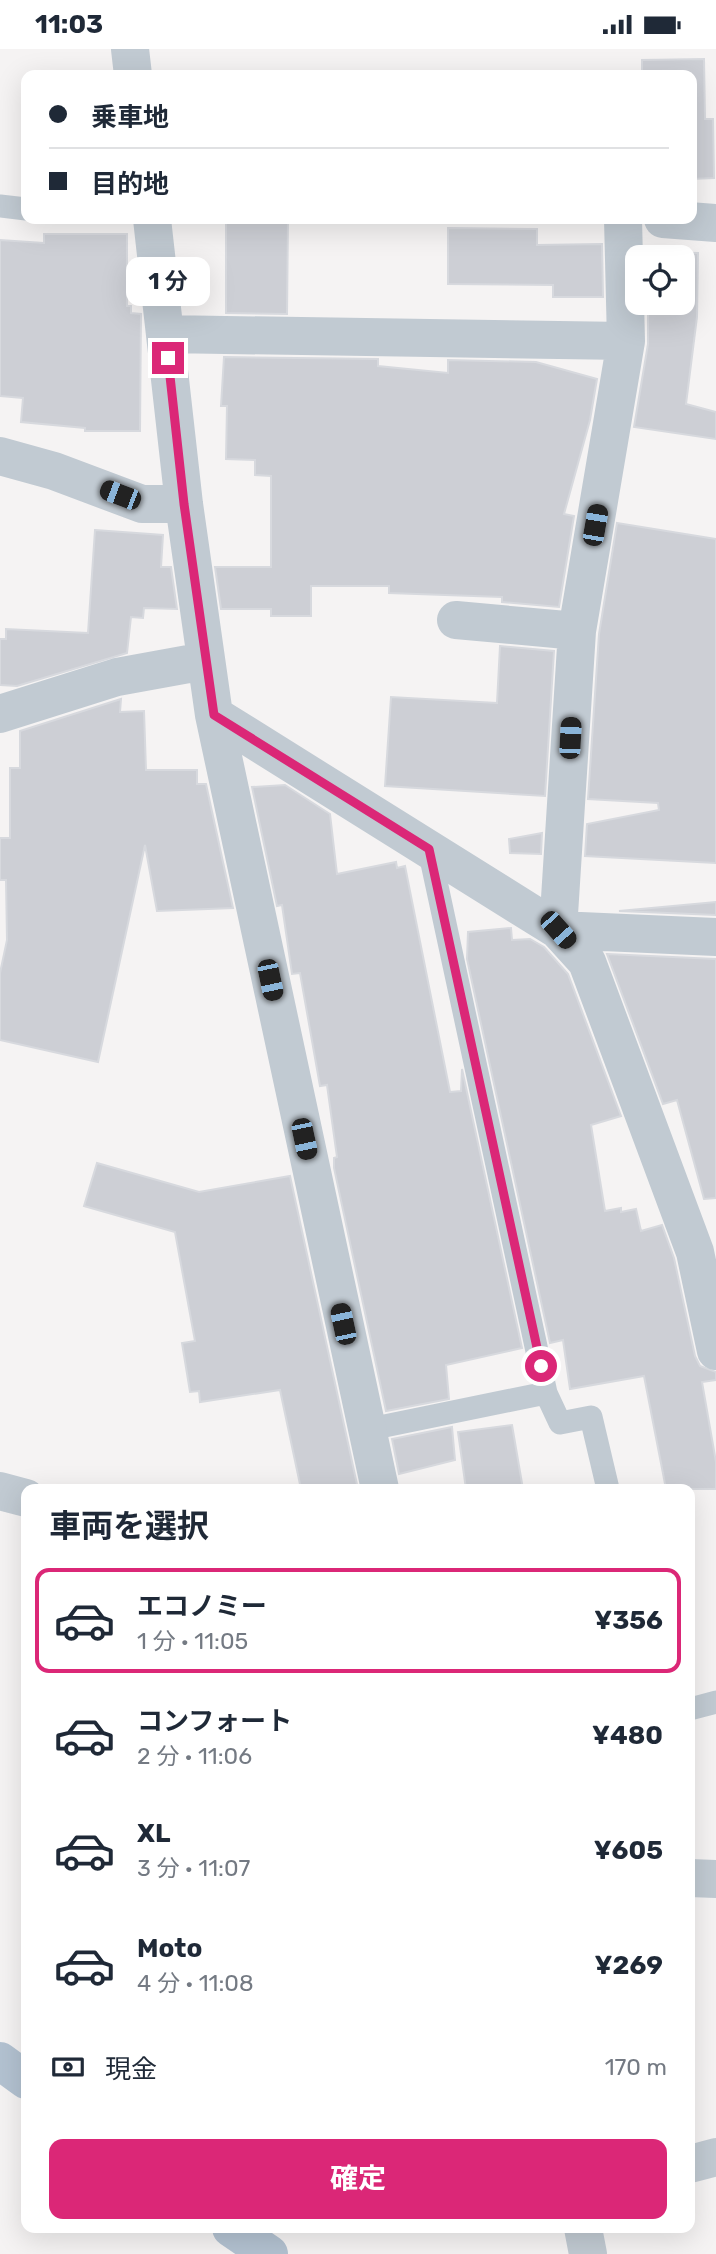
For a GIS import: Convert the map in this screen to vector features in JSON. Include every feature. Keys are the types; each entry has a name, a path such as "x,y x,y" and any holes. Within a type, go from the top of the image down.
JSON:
{"main road":[{"path":"0,2061 21,2076"},
{"path":"238,2233 269,2254"}],"street":[{"path":"130,49 132,70"},
{"path":"697,222 716,223"},
{"path":"153,224 184,504 214,715 365,1430 379,1484"},
{"path":"558,930 577,631 626,341 623,224"},
{"path":"165,334 626,341"},
{"path":"0,456 54,471 142,504 184,504"},
{"path":"456,620 577,631"},
{"path":"0,715 117,677 205,661"},
{"path":"214,715 558,930 587,962 695,1252 716,1351"},
{"path":"558,930 716,937"},
{"path":"0,1491 21,1497"},
{"path":"695,1878 716,1879"},
{"path":"695,2163 716,2157"},
{"path":"584,2233 588,2254"}],"lane":[{"path":"0,207 21,209"},
{"path":"429,849 547,1393 560,1423 591,1417 607,1484"},
{"path":"365,1430 547,1393"},
{"path":"695,1708 716,1702"}],"building":[{"path":"704,59 705,119 713,119 714,178 697,179 697,70 642,70 642,60"},
{"path":"226,224 288,224 287,314 226,313"},
{"path":"448,228 537,229 537,245 602,244 603,297 553,297 553,285 448,284"},
{"path":"44,234 127,234 127,306 131,306 131,313 141,314 140,431 85,431 85,428 21,422 23,398 0,396 0,240 44,243"},
{"path":"695,253 698,253 697,317 686,404 716,412 716,439 634,427 648,344 648,315 695,315"},
{"path":"224,357 378,359 378,366 448,373 448,360 536,362 597,379 590,420 564,514 574,516 559,607 502,602 502,597 389,593 389,586 311,586 311,616 271,616 271,609 221,609 215,567 271,567 271,476 255,475 255,460 226,459 227,406 221,406"},
{"path":"617,523 716,539 716,863 585,856 587,824 659,810 658,803 588,799 599,634"},
{"path":"95,530 163,535 161,567 171,567 177,609 144,608 143,618 131,617 127,653 17,686 0,685 0,639 6,639 6,629 88,633"},
{"path":"500,646 554,651 545,796 385,786 391,697 497,703"},
{"path":"121,699 120,712 144,711 146,770 197,770 197,784 206,784 233,908 157,911 145,845 98,1062 0,1040 0,973 7,940 6,880 0,880 0,838 10,838 10,768 20,768 20,731"},
{"path":"285,785 330,814 337,874 396,862 397,868 405,866 450,1092 461,1091 462,1069 522,1348 446,1365 449,1399 386,1411 334,1168 334,1158 337,1157 327,1085 320,1086 300,973 292,974 282,905 277,906 252,787"},
{"path":"542,833 541,854 510,853 509,839"},
{"path":"716,902 716,915 619,911"},
{"path":"511,928 512,940 530,939 544,947 568,974 621,1116 591,1125 605,1211 636,1209 641,1231 662,1225 674,1258 695,1356 700,1366 716,1372 716,1380 702,1382 716,1462 716,1489 695,1489 695,1484 665,1484 644,1376 570,1389 563,1340 550,1343 467,959 468,932"},
{"path":"607,954 716,959 716,1198 704,1199 677,1100 663,1104"},
{"path":"97,1163 199,1192 290,1176 357,1484 300,1484 280,1390 200,1402 199,1391 190,1392 182,1343 195,1341 175,1232 84,1206"},
{"path":"512,1425 522,1484 465,1484 458,1432"},
{"path":"452,1427 455,1460 399,1474 392,1439"}],"route":[{"path":"168,358 184,504 214,715 429,849 541,1366"}]}
